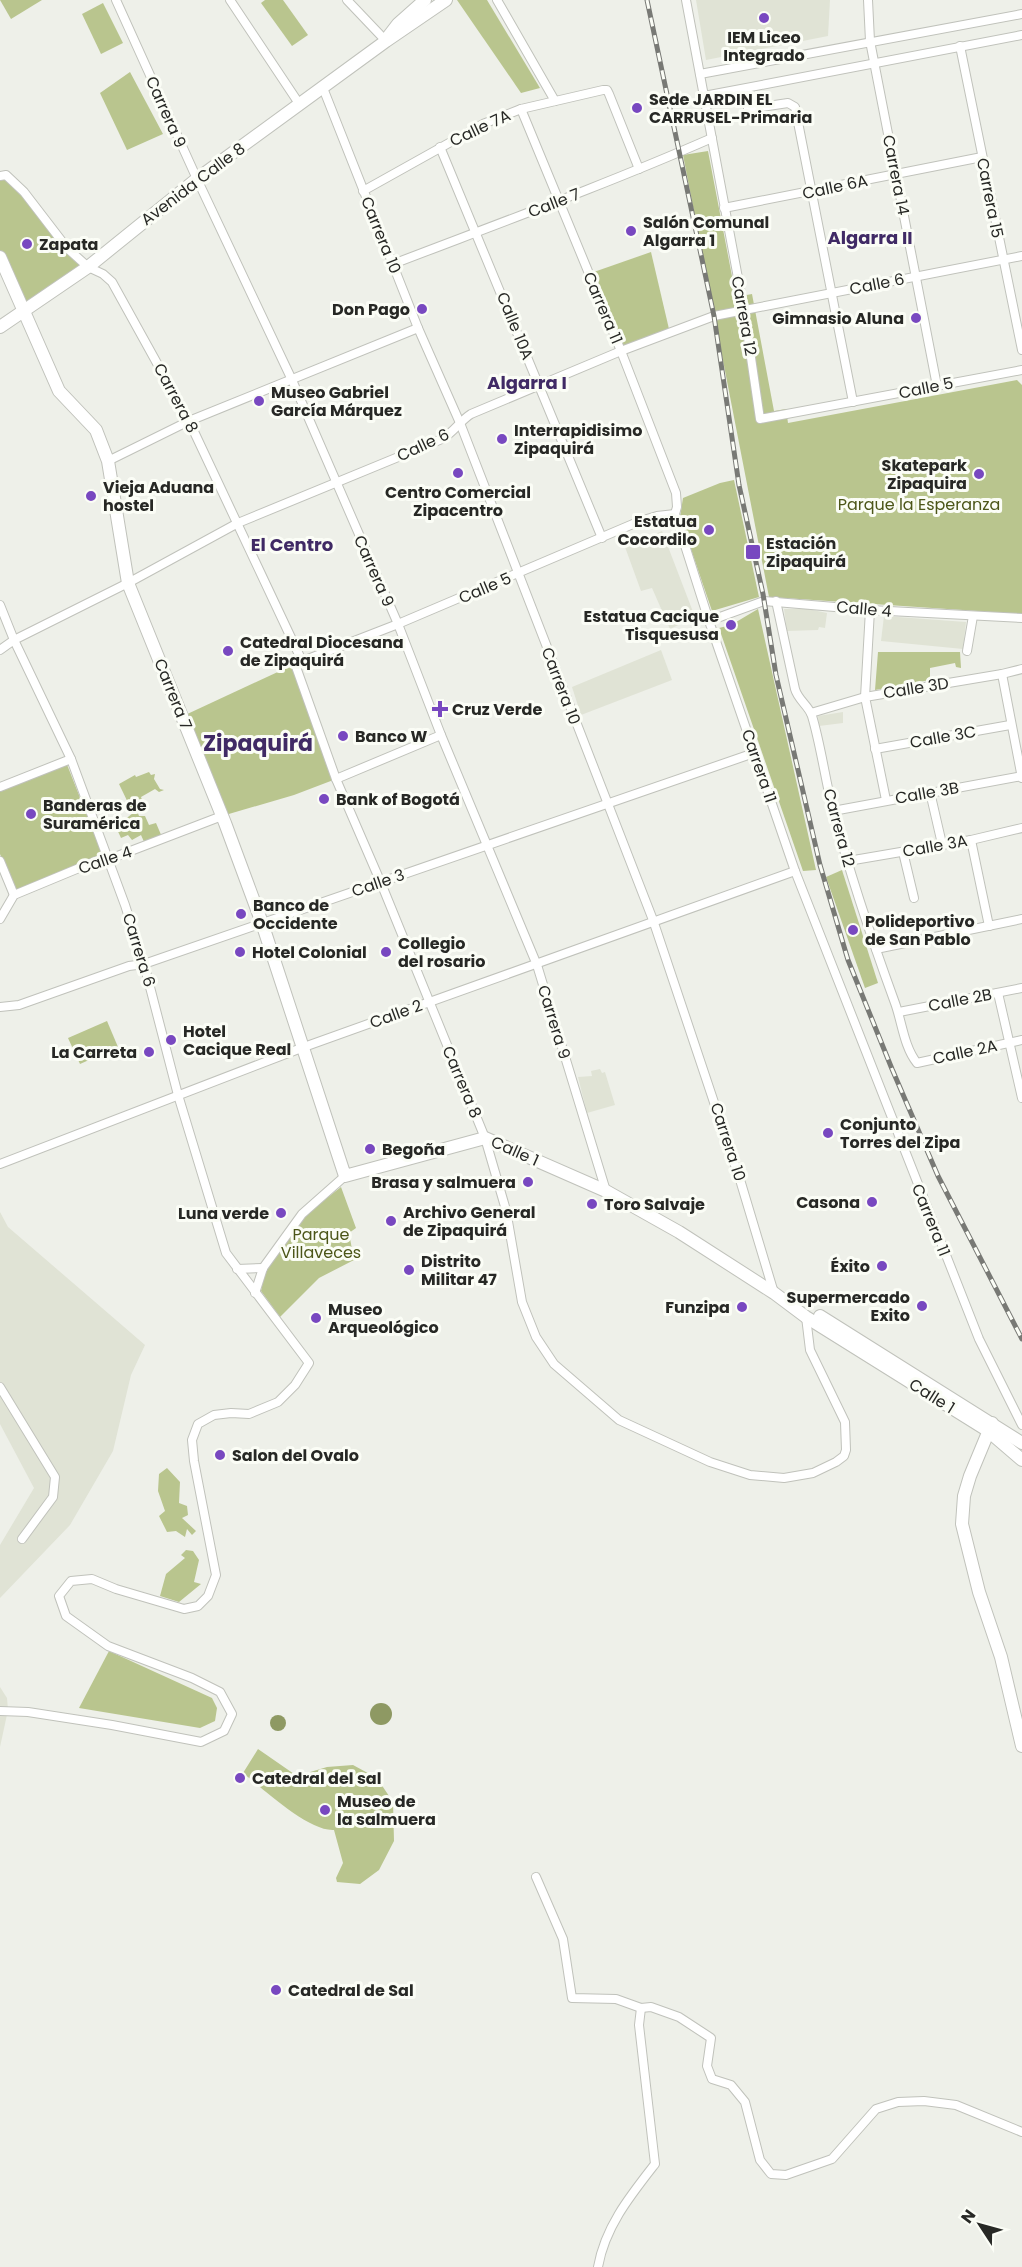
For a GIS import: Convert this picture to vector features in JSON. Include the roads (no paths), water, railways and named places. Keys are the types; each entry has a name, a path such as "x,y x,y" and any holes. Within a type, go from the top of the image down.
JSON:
{"street":[{"path":"230,0 300,105"},
{"path":"347,0 386,41"},
{"name":"Avenida Calle 8","path":"386,41 398,24 425,0"},
{"name":"Avenida Calle 8","path":"0,327 88,267 196,179 446,0"},
{"path":"497,0 555,101"},
{"name":"Carrera 12","path":"687,0 744,310 760,419"},
{"name":"Carrera 14","path":"868,0 870,41 937,386"},
{"name":"Carrera 9","path":"118,1 196,179 291,380 398,624 441,735 537,965 606,1191"},
{"path":"700,74 1022,14"},
{"path":"704,96 1022,35"},
{"name":"Carrera 15","path":"960,46 1022,350"},
{"name":"Carrera 10","path":"323,88 418,328 460,423 653,920 777,1294"},
{"name":"Calle 7A","path":"363,191 483,124 521,109 607,90 639,169"},
{"path":"748,109 792,104 795,107 853,402"},
{"name":"Carrera 11","path":"521,109 621,351 676,493 675,514 709,621 795,871 975,1329 1020,1421 1004,1436"},
{"name":"Calle 7","path":"393,264 558,202 681,153 712,138"},
{"name":"Calle 10A","path":"440,147 602,538"},
{"name":"Calle 6A","path":"724,208 982,157"},
{"name":"Carrera 8","path":"0,176 6,175 24,192 67,248 88,267 112,282 189,421 238,523 299,663 336,779 485,1138 506,1210 522,1302 536,1336 554,1364 619,1420 710,1462 750,1475 784,1478 813,1473 844,1456 846,1450 845,1422 810,1350 806,1317"},
{"name":"Calle 6","path":"0,650 14,640 128,583 238,523 442,439 471,414 621,351 714,316 1022,256"},
{"name":"Carrera 7","path":"0,257 59,391 96,430 108,461 128,583 222,816 262,923 345,1176"},
{"path":"108,461 189,421 418,328"},
{"name":"Calle 5","path":"760,419 1022,370"},
{"name":"Calle 5","path":"299,663 657,516 675,514"},
{"name":"Calle 4","path":"709,621 764,601 870,610 1022,618"},
{"name":"Carrera 12","path":"776,601 795,689 799,700 811,712 833,811 911,1055"},
{"path":"0,605 14,640"},
{"path":"870,610 865,697 886,801"},
{"path":"967,651 972,616"},
{"name":"Carrera 6","path":"0,1711 28,1712 102,1723 201,1742 224,1731 232,1714 220,1692 192,1678 108,1646 66,1616 59,1596 71,1581 92,1579 116,1589 184,1609 198,1606 208,1596 216,1575 194,1461 192,1440 198,1424 214,1415 249,1414 278,1402 295,1385 309,1363 226,1253 178,1095 144,964 71,759 14,640"},
{"name":"Calle 3D","path":"811,712 865,697 1022,669"},
{"path":"1002,674 1010,725 1020,755 1022,777"},
{"name":"Calle 3C","path":"875,749 1010,725"},
{"path":"336,779 441,735"},
{"name":"Calle 3","path":"0,1007 19,1005 129,966 144,964 754,753"},
{"path":"0,787 71,759"},
{"name":"Calle 3B","path":"833,811 1022,777"},
{"path":"930,792 942,844"},
{"name":"Calle 4","path":"14,895 96,861 107,861 222,816"},
{"name":"Calle 3A","path":"848,861 970,840 1022,828"},
{"path":"970,840 989,926"},
{"path":"903,852 914,898"},
{"path":"0,861 14,895 0,919"},
{"name":"Calle 2","path":"0,1164 304,1047 795,871"},
{"path":"876,949 1022,919"},
{"name":"Calle 2B","path":"899,1012 1022,988"},
{"path":"998,993 1022,1098"},
{"name":"Calle 2A","path":"911,1055 917,1063 1022,1040"},
{"name":"Calle 1","path":"255,1293 263,1268 302,1214 345,1176 485,1138 606,1191 679,1232 777,1294 806,1317 990,1427"},
{"path":"237,1269 263,1268"},
{"name":"Calle 1","path":"777,1294 810,1310 1004,1436 1022,1443"},
{"path":"0,1387 55,1477 53,1497 22,1539"},
{"path":"990,1427 964,1496 963,1524 979,1592 1001,1657 1022,1746"},
{"name":"Calle 1","path":"1004,1436 1020,1458"},
{"path":"536,1877 563,1939 572,1998 616,1999 641,2008 651,2007 679,2017 711,2038 707,2066 712,2079 731,2085 745,2102 760,2160 771,2174 786,2175 832,2159 876,2109 898,2102 924,2101 956,2105 1022,2132"},
{"path":"598,2267 601,2249 624,2204 655,2164 639,2025 641,2008"}],"railway":[{"path":"647,0 714,316 739,485 763,594 776,675 820,865 848,960 892,1069 938,1176 1022,1339"}],"place":[{"name":"IEM Liceo Integrado","path":"764,18"},
{"name":"Sede JARDIN EL CARRUSEL-Primaria","path":"637,108"},
{"name":"Salón Comunal Algarra 1","path":"631,231"},
{"name":"Zapata","path":"27,244"},
{"name":"Don Pago","path":"422,309"},
{"name":"Gimnasio Aluna","path":"916,318"},
{"name":"Museo Gabriel García Márquez","path":"259,401"},
{"name":"Interrapidisimo Zipaquirá","path":"502,439"},
{"name":"Centro Comercial Zipacentro","path":"458,473"},
{"name":"Skatepark Zipaquira","path":"979,474"},
{"name":"Vieja Aduana hostel","path":"91,496"},
{"name":"Estatua Cocordilo","path":"709,530"},
{"name":"Estación Zipaquirá","path":"753,552"},
{"name":"Estatua Cacique Tisquesusa","path":"731,625"},
{"name":"Catedral Diocesana de Zipaquirá","path":"228,651"},
{"name":"Cruz Verde","path":"440,709"},
{"name":"Banco W","path":"343,736"},
{"name":"Bank of Bogotá","path":"324,799"},
{"name":"Banderas de Suramérica","path":"31,814"},
{"name":"Banco de Occidente","path":"241,914"},
{"name":"Polideportivo de San Pablo","path":"853,930"},
{"name":"Hotel Colonial","path":"240,952"},
{"name":"Collegio del rosario","path":"386,952"},
{"name":"Hotel Cacique Real","path":"171,1040"},
{"name":"La Carreta","path":"149,1052"},
{"name":"Conjunto Torres del Zipa","path":"828,1133"},
{"name":"Begoña","path":"370,1149"},
{"name":"Brasa y salmuera","path":"528,1182"},
{"name":"Casona","path":"872,1202"},
{"name":"Toro Salvaje","path":"592,1204"},
{"name":"Luna verde","path":"281,1213"},
{"name":"Archivo General de Zipaquirá","path":"391,1221"},
{"name":"Éxito","path":"882,1266"},
{"name":"Distrito Militar 47","path":"409,1270"},
{"name":"Supermercado Exito","path":"922,1306"},
{"name":"Funzipa","path":"742,1307"},
{"name":"Museo Arqueológico","path":"316,1318"},
{"name":"Salon del Ovalo","path":"220,1455"},
{"name":"Catedral del sal","path":"240,1778"},
{"name":"Museo de la salmuera","path":"325,1810"},
{"name":"Catedral de Sal","path":"276,1990"}],"district":[{"name":"Algarra II","path":"870,237"},
{"name":"Algarra I","path":"527,382"},
{"name":"El Centro","path":"292,544"},
{"name":"Zipaquirá","path":"258,743"}],"park label":[{"name":"Parque la Esperanza","path":"919,504"},
{"name":"Parque Villaveces","path":"321,1243"}]}
